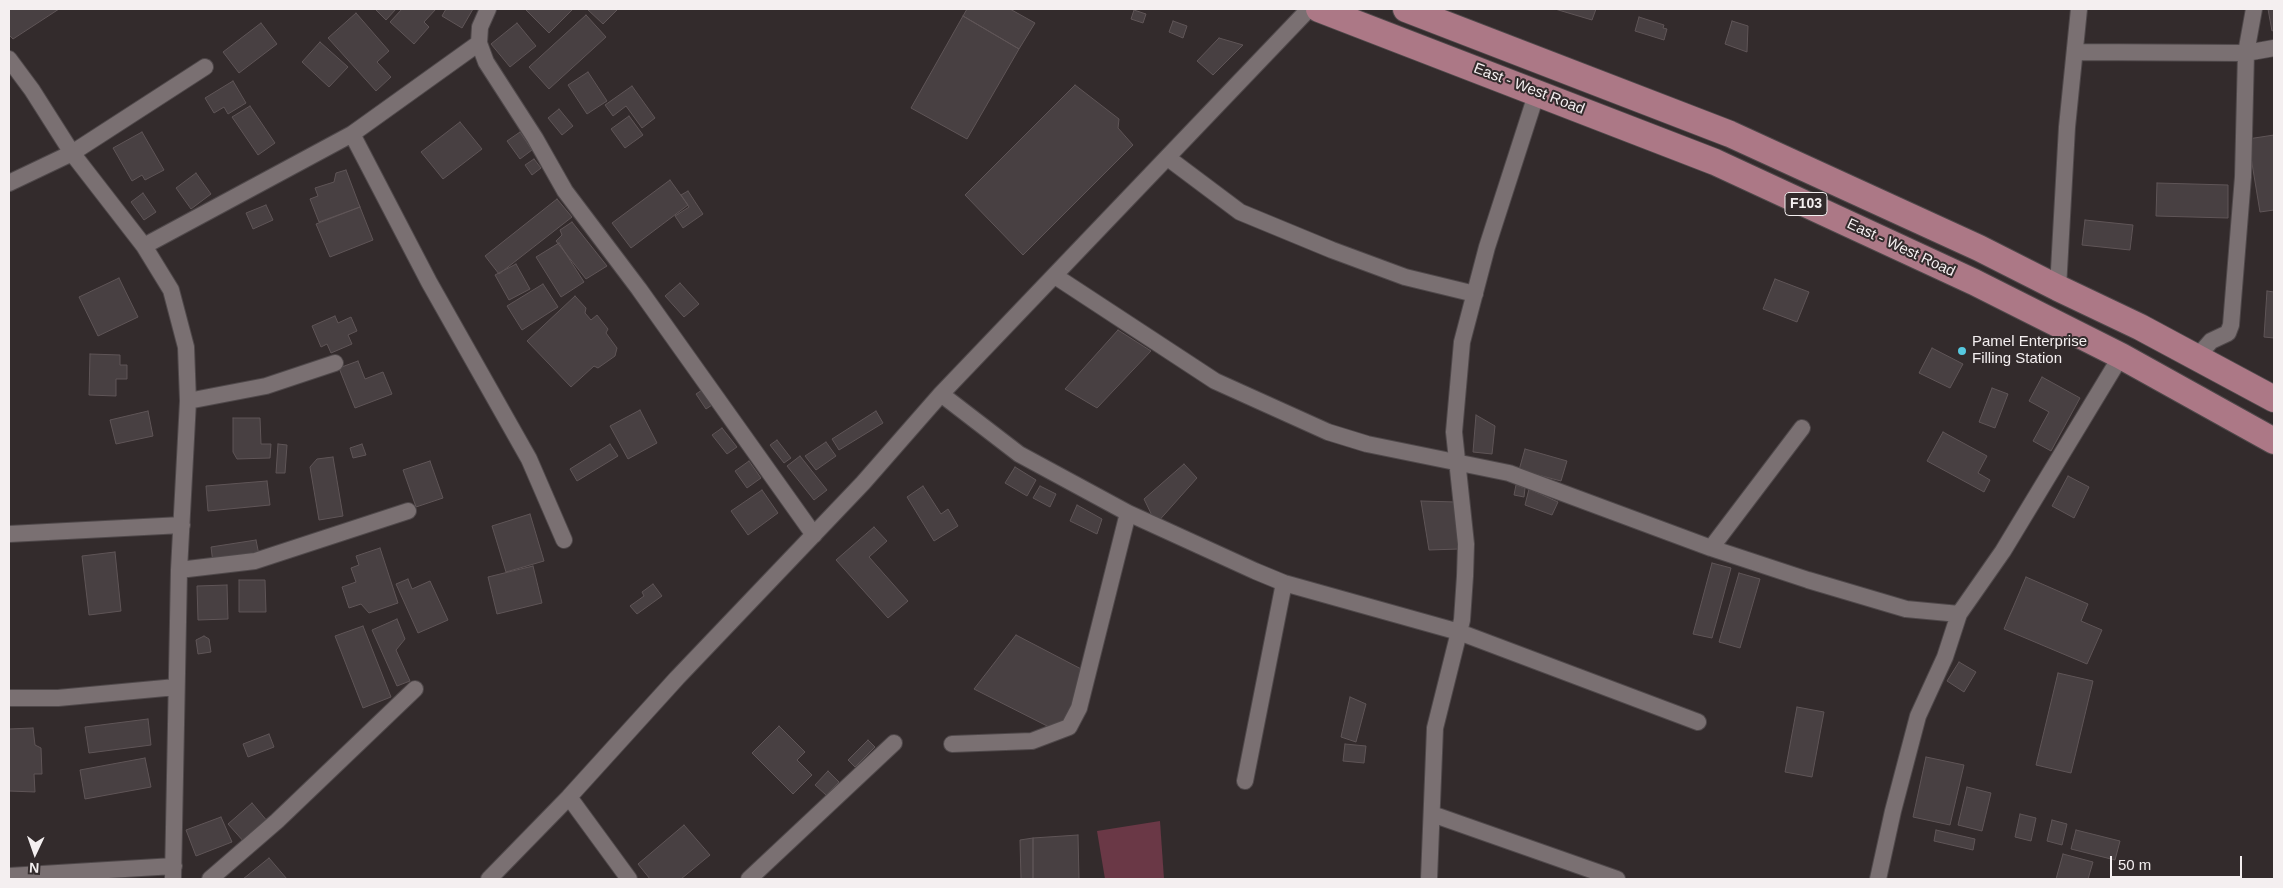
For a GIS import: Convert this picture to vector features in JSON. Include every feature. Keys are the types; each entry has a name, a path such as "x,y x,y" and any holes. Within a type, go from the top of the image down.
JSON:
{"main road":[{"name":"East - West Road","path":"1319,9 1716,162 1974,282 2121,356 2274,441"},
{"name":"East - West Road","path":"1406,9 1730,134 1979,248 2140,327 2274,399"}],"street":[{"path":"488,9 480,27 480,42 486,62 535,138 565,191 656,312 814,535"},
{"path":"489,879 569,797 678,678 869,477 941,394 1309,9"},
{"path":"2058,288 2067,128 2079,9"},
{"path":"2197,357 2210,341 2228,333 2231,325 2243,177 2246,53 2254,9"},
{"path":"144,246 352,134 480,42"},
{"path":"2075,52 2246,53 2274,48"},
{"path":"9,59 32,90 72,153 144,246 171,290 186,347 188,401 179,570 174,873 9,876"},
{"path":"9,183 72,153 205,67"},
{"path":"1429,879 1435,728 1462,620 1466,544 1454,432 1462,342 1487,247 1536,92"},
{"path":"352,134 429,282 529,459 564,540"},
{"path":"1168,158 1240,212 1406,278 1475,294"},
{"path":"1055,276 1215,382 1328,432 1367,444 1509,473 1711,548 1808,580 1906,609 1959,614"},
{"path":"1878,879 1893,811 1918,716 1945,657 1959,614 2004,551 2121,356"},
{"path":"188,401 266,386 335,363"},
{"path":"941,394 1019,454 1128,513 1284,583 1459,632 1698,722"},
{"path":"1711,548 1802,428"},
{"path":"179,570 255,561 408,511"},
{"path":"952,744 1032,741 1069,727 1079,708 1128,513"},
{"path":"9,534 182,525"},
{"path":"1245,781 1284,583"},
{"path":"9,698 58,698 176,687"},
{"path":"210,879 278,821 415,689"},
{"path":"750,879 894,743"},
{"path":"569,797 629,879"},
{"path":"1432,814 1617,879"}],"shaded area":[{"path":"1160,821 1164,879 1105,879 1097,831"}],"building":[{"path":"59,9 13,39 9,35 9,10"},
{"path":"375,9 396,9 386,20"},
{"path":"402,9 436,9 424,22 429,27 414,44 390,22"},
{"path":"446,9 473,9 462,28 442,16"},
{"path":"525,9 573,9 549,33"},
{"path":"587,9 618,9 603,24"},
{"path":"967,9 1010,9 1035,23 1019,49 963,16"},
{"path":"1555,9 1596,9 1592,20"},
{"path":"2268,9 2274,9 2274,30 2272,31"},
{"path":"1134,10 1146,14 1143,23 1131,19"},
{"path":"356,13 389,51 377,62 391,77 376,91 328,38"},
{"path":"586,15 606,37 549,89 529,67"},
{"path":"963,16 1019,49 967,139 911,108"},
{"path":"1639,17 1664,25 1663,28 1667,29 1664,40 1635,31"},
{"path":"1173,21 1187,26 1183,38 1169,32"},
{"path":"1732,21 1748,26 1747,52 1725,44"},
{"path":"261,23 277,44 239,73 223,52"},
{"path":"517,23 536,46 510,67 491,44"},
{"path":"1219,38 1243,45 1213,75 1197,61"},
{"path":"320,42 348,67 329,87 302,62"},
{"path":"588,72 607,101 587,114 568,85"},
{"path":"233,81 246,103 228,114 224,107 214,113 205,98"},
{"path":"1075,85 1119,119 1118,128 1133,145 1023,255 965,195"},
{"path":"632,86 655,118 642,128 626,106 613,116 605,105"},
{"path":"250,106 275,143 258,155 232,117"},
{"path":"559,109 573,126 562,135 548,118"},
{"path":"629,116 643,135 625,148 611,129"},
{"path":"460,122 482,149 443,179 421,152"},
{"path":"142,132 164,170 145,180 142,175 132,181 113,148"},
{"path":"520,132 532,150 520,159 507,141"},
{"path":"2274,135 2274,210 2260,212 2248,139"},
{"path":"534,159 541,168 532,175 525,165"},
{"path":"346,170 360,207 319,222 310,199 318,196 315,188 334,182 336,173"},
{"path":"196,173 211,194 191,209 176,188"},
{"path":"670,180 688,205 631,248 612,223"},
{"path":"2157,183 2228,185 2228,218 2156,216"},
{"path":"688,191 703,214 683,228 675,216 689,207 681,195"},
{"path":"143,193 156,212 144,220 131,202"},
{"path":"557,199 572,217 499,274 485,256"},
{"path":"266,205 273,220 253,229 246,213"},
{"path":"360,207 373,240 330,257 316,224"},
{"path":"2085,220 2133,225 2130,250 2082,245"},
{"path":"572,222 607,266 586,279 556,241 562,235 560,230"},
{"path":"559,243 584,282 561,297 536,257"},
{"path":"516,264 530,289 509,300 495,275"},
{"path":"119,278 138,317 98,336 79,297"},
{"path":"1775,279 1809,292 1797,322 1763,309"},
{"path":"680,283 699,304 684,317 665,296"},
{"path":"543,284 558,307 522,330 507,306"},
{"path":"2267,291 2274,292 2274,338 2264,337"},
{"path":"575,296 586,308 585,313 591,320 597,315 608,329 606,333 617,348 615,356 598,368 594,366 571,387 527,341"},
{"path":"335,316 338,323 351,317 357,331 348,335 352,344 331,353 327,344 321,347 312,326"},
{"path":"1118,330 1151,351 1097,408 1065,389"},
{"path":"1932,348 1963,364 1950,388 1919,373"},
{"path":"90,354 120,355 120,365 127,365 127,379 116,379 116,396 89,395"},
{"path":"358,361 365,379 383,372 392,394 355,408 339,368"},
{"path":"2042,377 2080,398 2051,451 2033,441 2049,412 2029,401"},
{"path":"705,388 715,403 706,409 696,394"},
{"path":"1992,388 2008,394 1995,428 1979,422"},
{"path":"640,410 657,443 628,459 610,426"},
{"path":"148,411 153,436 116,444 110,420"},
{"path":"876,411 883,423 839,450 832,439"},
{"path":"1476,415 1495,426 1492,454 1473,452"},
{"path":"233,418 260,418 261,444 271,444 270,458 237,459 233,452"},
{"path":"722,428 737,447 727,454 712,435"},
{"path":"1943,432 1987,456 1978,473 1990,480 1984,492 1927,461"},
{"path":"777,440 791,458 784,463 770,445"},
{"path":"826,442 836,456 816,470 805,456"},
{"path":"278,444 287,445 285,473 276,473"},
{"path":"362,444 366,455 353,458 350,448"},
{"path":"610,444 618,456 577,481 570,469"},
{"path":"1525,449 1567,461 1561,481 1519,470"},
{"path":"800,456 827,490 814,500 787,466"},
{"path":"333,457 343,516 319,520 310,467 317,459"},
{"path":"430,461 443,498 416,507 403,470"},
{"path":"749,461 761,478 747,488 735,471"},
{"path":"1184,464 1197,478 1156,524 1144,499"},
{"path":"1015,467 1036,480 1027,496 1005,483"},
{"path":"2068,476 2089,487 2074,518 2052,506"},
{"path":"267,481 270,505 208,511 206,486"},
{"path":"1516,485 1525,488 1524,497 1514,495"},
{"path":"923,486 941,514 948,509 958,526 934,541 907,497"},
{"path":"1040,486 1056,494 1050,507 1033,498"},
{"path":"1529,489 1558,502 1552,515 1525,505"},
{"path":"762,490 778,513 748,535 731,511"},
{"path":"1421,501 1456,502 1459,549 1429,550"},
{"path":"1077,505 1102,519 1097,534 1070,521"},
{"path":"530,514 544,561 506,572 492,526"},
{"path":"874,527 887,541 869,557 908,601 888,618 836,560"},
{"path":"256,540 259,555 213,563 211,547"},
{"path":"380,548 398,603 369,613 361,604 349,608 342,587 356,582 351,568 359,565 356,556"},
{"path":"115,552 121,611 89,615 82,556"},
{"path":"1712,563 1731,568 1712,638 1693,634"},
{"path":"533,566 542,603 497,614 488,577"},
{"path":"1739,573 1760,579 1740,648 1719,642"},
{"path":"2026,577 2088,604 2081,621 2102,630 2087,664 2004,629"},
{"path":"408,579 412,589 430,581 448,620 418,633 396,584"},
{"path":"239,580 265,580 266,612 239,612"},
{"path":"653,584 662,596 637,614 630,606 644,596 642,592"},
{"path":"227,585 228,619 198,620 197,586"},
{"path":"397,619 405,639 396,650 410,681 397,686 372,630"},
{"path":"363,626 391,697 363,708 335,636"},
{"path":"1016,635 1085,671 1063,734 974,689"},
{"path":"204,636 209,639 211,652 198,654 196,640"},
{"path":"1959,662 1976,672 1964,692 1947,681"},
{"path":"2058,673 2093,681 2071,773 2036,765"},
{"path":"1350,697 1366,704 1356,742 1341,737"},
{"path":"1797,707 1824,712 1812,777 1785,772"},
{"path":"148,719 151,745 89,753 85,727"},
{"path":"779,726 805,752 797,760 812,775 793,794 752,753"},
{"path":"33,728 35,745 41,748 42,774 34,774 35,792 9,791 9,729"},
{"path":"269,734 274,747 248,757 243,744"},
{"path":"868,740 875,747 855,767 848,760"},
{"path":"1345,744 1366,746 1364,763 1343,761"},
{"path":"1926,757 1964,765 1950,825 1913,817"},
{"path":"145,758 151,787 85,799 80,770"},
{"path":"828,771 839,782 826,795 815,785"},
{"path":"1967,787 1991,793 1982,831 1958,825"},
{"path":"252,803 268,822 245,843 228,824"},
{"path":"2020,814 2036,818 2031,841 2015,837"},
{"path":"221,817 232,842 196,856 186,830"},
{"path":"2052,820 2067,824 2062,845 2047,841"},
{"path":"684,825 710,855 681,879 650,879 638,864"},
{"path":"1936,830 1975,839 1973,850 1934,841"},
{"path":"2076,830 2120,841 2115,860 2071,849"},
{"path":"1078,835 1079,879 1033,879 1033,838"},
{"path":"1033,838 1033,879 1021,879 1020,840"},
{"path":"2063,854 2093,862 2088,879 2056,879"},
{"path":"269,858 287,879 243,879"}],"place":[{"name":"Pamel Enterprise Filling Station","path":"1962,351"}]}
